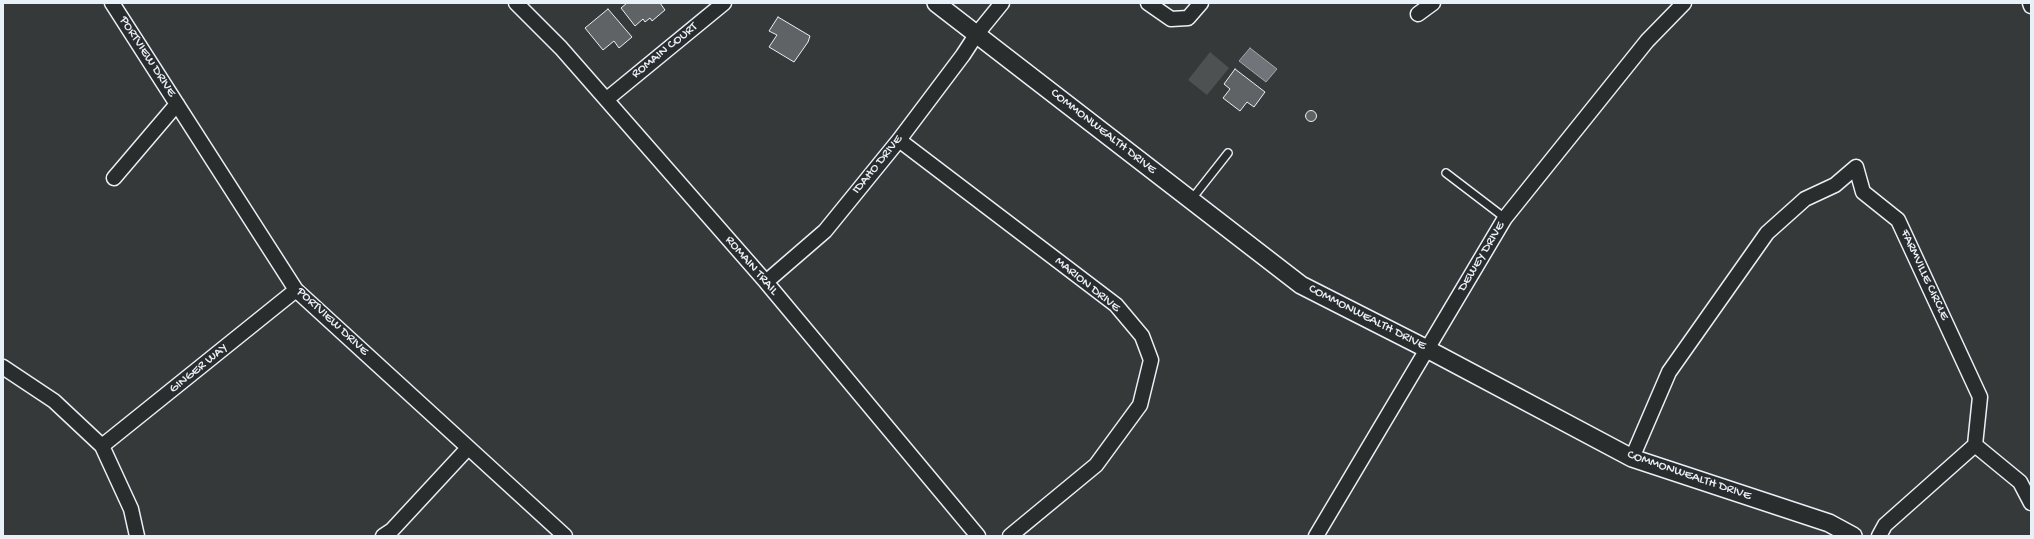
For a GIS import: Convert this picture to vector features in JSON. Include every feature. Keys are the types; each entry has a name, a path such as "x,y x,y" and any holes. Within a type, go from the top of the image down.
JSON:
{"street":[{"name":"PORTVIEW DRIVE","path":"112,3 296,290 565,536"},
{"name":"ROMAIN TRAIL","path":"516,3 561,48 607,99 766,282 978,536"},
{"name":"ROMAIN COURT","path":"607,99 724,3"},
{"name":"COMMONWEALTH DRIVE","path":"936,3 1301,285 1427,349 1632,458 1829,523 1853,536"},
{"name":"IDAHO DRIVE","path":"766,282 825,231 899,140 963,55 976,35 1002,3"},
{"path":"1148,3 1171,20 1188,18 1201,3"},
{"path":"1418,14 1433,3"},
{"name":"DEWEY DRIVE","path":"1316,536 1505,218 1646,41 1684,3"},
{"path":"114,178 178,104"},
{"name":"MARION DRIVE","path":"899,140 1116,305 1142,336 1151,360 1140,404 1096,465 1010,536"},
{"name":"FARMVILLE CIRCLE","path":"1632,458 1669,372 1767,233 1805,199 1835,185 1856,167 1863,192 1898,220 1980,398 1975,445"},
{"name":"GINGER WAY","path":"102,446 296,290"},
{"path":"3,367 54,401 102,446 131,509 137,536"},
{"path":"1879,536 1885,525 1975,445 2020,482 2031,503"},
{"path":"383,536 392,530 468,448"}],"lane":[{"path":"1191,200 1228,153"},
{"path":"1446,173 1505,218"}],"shaded area":[{"path":"1250,48 1277,69 1266,82 1239,61"},
{"path":"1210,52 1229,68 1207,95 1188,80"}],"building":[{"path":"627,3 660,3 665,10 652,21 650,18 645,22 643,19 635,26 621,8"},
{"path":"608,9 632,37 619,48 614,41 603,50 585,28"},
{"path":"778,17 810,36 808,42 794,62 769,47 777,35 769,31"},
{"path":"1235,69 1265,92 1254,107 1247,102 1240,111 1223,98 1230,89 1224,84"},
{"path":"1309,111 1313,111 1315,112 1315,120 1309,121 1306,118 1306,114"}]}
